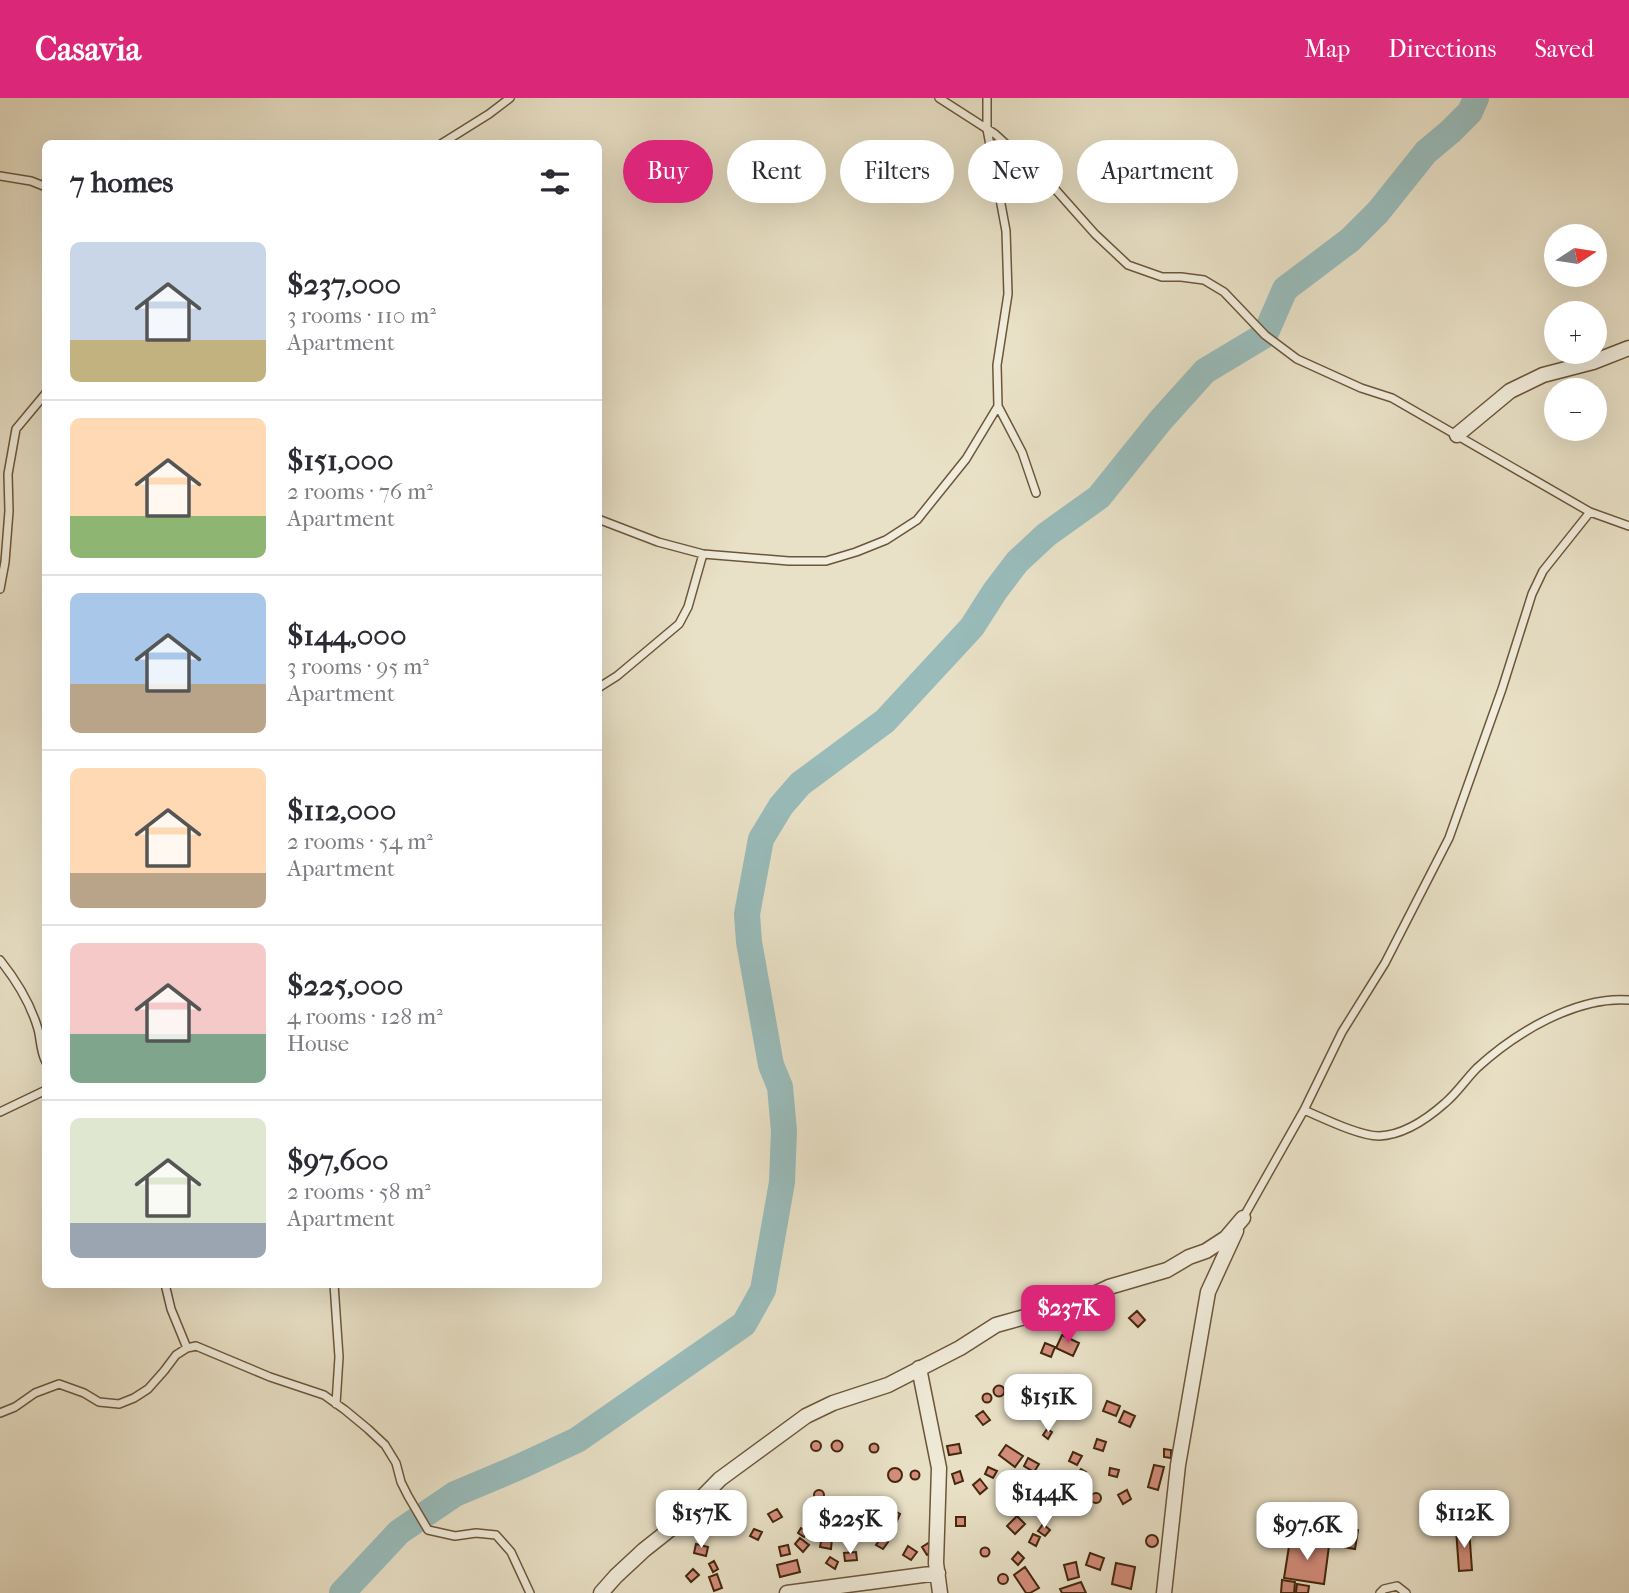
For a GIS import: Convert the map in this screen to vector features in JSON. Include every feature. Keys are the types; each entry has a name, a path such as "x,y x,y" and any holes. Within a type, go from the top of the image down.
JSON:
{"street":[{"path":"1457,435 1510,391 1543,375 1593,362 1629,348"},
{"path":"601,1593 615,1576 673,1527 720,1479 806,1416 833,1403 888,1385 960,1348 996,1325 1066,1306 1110,1287 1167,1270 1226,1238 1243,1218"},
{"path":"1164,1593 1178,1465 1208,1292 1243,1218"},
{"path":"919,1368 939,1468 937,1573 940,1593"},
{"path":"787,1593 937,1573"}],"lane":[{"path":"447,140 510,98"},
{"path":"939,98 987,130 1055,189 1095,234 1128,265 1162,276 1204,280 1224,292 1265,335 1297,359 1361,388 1392,398 1590,512 1629,526"},
{"path":"987,98 987,130 1006,231 1008,294 998,365 998,406 1022,452 1035,493"},
{"path":"0,176 42,185"},
{"path":"0,589 9,511 8,474 16,429 42,398"},
{"path":"602,521 658,542 703,554 789,561 826,561 886,540 917,520 966,459 998,406"},
{"path":"1243,1218 1304,1110 1342,1032 1385,963 1449,838 1502,689 1532,594 1543,570 1590,512"},
{"path":"602,685 679,624 688,607 703,554"},
{"path":"0,960 24,996 37,1028 42,1055"},
{"path":"1304,1110 1363,1133 1379,1136 1400,1131 1413,1126 1446,1102 1477,1068 1512,1041 1549,1018 1587,1004 1617,999 1629,1000"},
{"path":"0,1112 42,1092"},
{"path":"165,1288 187,1348"},
{"path":"334,1288 339,1357 336,1404"},
{"path":"0,1413 60,1384 99,1402 119,1404 148,1389 176,1355 196,1346 270,1377 324,1395 385,1445 428,1530 455,1536 476,1533 496,1535 511,1552 530,1593"},
{"path":"1380,1593 1384,1589 1397,1586 1406,1593"}],"building":[{"path":"1137,1311 1145,1320 1138,1327 1129,1318"},
{"path":"1062,1335 1079,1343 1073,1356 1056,1348"},
{"path":"1045,1343 1055,1347 1051,1357 1041,1353"},
{"path":"999,1385 1005,1391 999,1397 993,1391"},
{"path":"1011,1392 1020,1397 1017,1404 1008,1399"},
{"path":"987,1393 992,1398 987,1403 982,1398"},
{"path":"1074,1396 1090,1402 1086,1413 1070,1407"},
{"path":"1107,1401 1120,1406 1116,1416 1103,1411"},
{"path":"1058,1407 1065,1411 1060,1419 1054,1415"},
{"path":"983,1411 990,1420 983,1425 976,1416"},
{"path":"1124,1411 1135,1416 1130,1427 1119,1422"},
{"path":"1047,1429 1052,1432 1048,1439 1043,1435"},
{"path":"1097,1439 1106,1442 1103,1451 1094,1448"},
{"path":"837,1440 843,1446 837,1452 831,1446"},
{"path":"816,1441 820,1442 820,1450 816,1451 812,1450 811,1446 812,1442"},
{"path":"874,1443 879,1448 874,1453 869,1448"},
{"path":"959,1444 961,1453 949,1455 947,1446"},
{"path":"1006,1445 1023,1456 1015,1467 999,1455"},
{"path":"1164,1449 1171,1450 1171,1458 1164,1457"},
{"path":"1073,1452 1082,1456 1077,1465 1069,1461"},
{"path":"1028,1458 1039,1464 1034,1472 1024,1466"},
{"path":"1154,1465 1164,1467 1158,1490 1148,1487"},
{"path":"988,1467 997,1471 993,1478 985,1474"},
{"path":"895,1468 900,1470 900,1480 895,1482 890,1480 888,1475 890,1470"},
{"path":"1110,1468 1119,1470 1117,1477 1109,1475"},
{"path":"1081,1469 1086,1472 1082,1479 1076,1476"},
{"path":"915,1471 919,1475 915,1479 911,1475"},
{"path":"960,1471 963,1481 955,1484 952,1474"},
{"path":"1058,1475 1071,1482 1065,1493 1052,1486"},
{"path":"980,1479 987,1488 980,1494 973,1485"},
{"path":"1013,1480 1028,1485 1025,1494 1010,1489"},
{"path":"819,1490 823,1491 823,1499 819,1500 815,1499 814,1495 815,1491"},
{"path":"1127,1490 1131,1499 1123,1504 1118,1495"},
{"path":"1096,1493 1100,1494 1100,1502 1096,1503 1092,1502 1091,1498 1092,1494"},
{"path":"777,1509 782,1517 773,1522 768,1514"},
{"path":"891,1509 900,1514 896,1523 887,1518"},
{"path":"1017,1516 1025,1524 1015,1534 1007,1526"},
{"path":"956,1517 965,1517 965,1526 956,1526"},
{"path":"1043,1524 1050,1530 1045,1536 1038,1531"},
{"path":"1340,1527 1358,1530 1355,1549 1337,1546"},
{"path":"801,1528 808,1532 804,1537 798,1533"},
{"path":"1469,1528 1472,1570 1459,1571 1456,1529"},
{"path":"754,1529 762,1532 758,1540 750,1536"},
{"path":"1033,1534 1040,1537 1036,1546 1029,1542"},
{"path":"1152,1535 1158,1541 1152,1547 1146,1541"},
{"path":"822,1537 832,1538 831,1549 820,1547"},
{"path":"800,1538 809,1545 803,1552 795,1544"},
{"path":"881,1538 888,1542 883,1549 876,1545"},
{"path":"1290,1540 1329,1546 1324,1584 1284,1578"},
{"path":"930,1542 935,1551 927,1555 922,1547"},
{"path":"696,1544 708,1547 706,1556 694,1553"},
{"path":"788,1545 790,1554 781,1556 779,1547"},
{"path":"908,1546 917,1552 911,1560 903,1555"},
{"path":"985,1548 989,1552 985,1556 981,1552"},
{"path":"856,1552 857,1560 845,1561 844,1553"},
{"path":"1018,1552 1024,1558 1018,1565 1012,1559"},
{"path":"1090,1553 1104,1558 1100,1570 1086,1565"},
{"path":"830,1557 838,1562 835,1569 826,1563"},
{"path":"797,1560 800,1572 780,1577 777,1565"},
{"path":"714,1561 718,1569 713,1572 709,1564"},
{"path":"1076,1562 1079,1577 1068,1580 1064,1565"},
{"path":"1116,1563 1135,1567 1131,1589 1112,1584"},
{"path":"1025,1567 1039,1588 1030,1593 1026,1593 1014,1575"},
{"path":"693,1569 699,1575 691,1582 686,1576"},
{"path":"717,1574 722,1588 714,1591 709,1577"},
{"path":"1003,1574 1008,1579 1003,1584 998,1579"},
{"path":"1282,1580 1295,1582 1294,1593 1281,1593"},
{"path":"1081,1582 1086,1593 1062,1593 1060,1589"},
{"path":"1297,1584 1309,1586 1308,1593 1296,1593"}],"waterway":[{"path":"342,1593 399,1532 455,1494 577,1440 744,1324 763,1290 782,1182 784,1131 780,1087 771,1065 749,942 747,914 761,839 781,806 800,784 885,721 972,627 1017,562 1046,535 1099,497 1160,421 1205,371 1265,335 1285,289 1350,240 1378,212 1426,152 1470,112 1476,98"}]}
